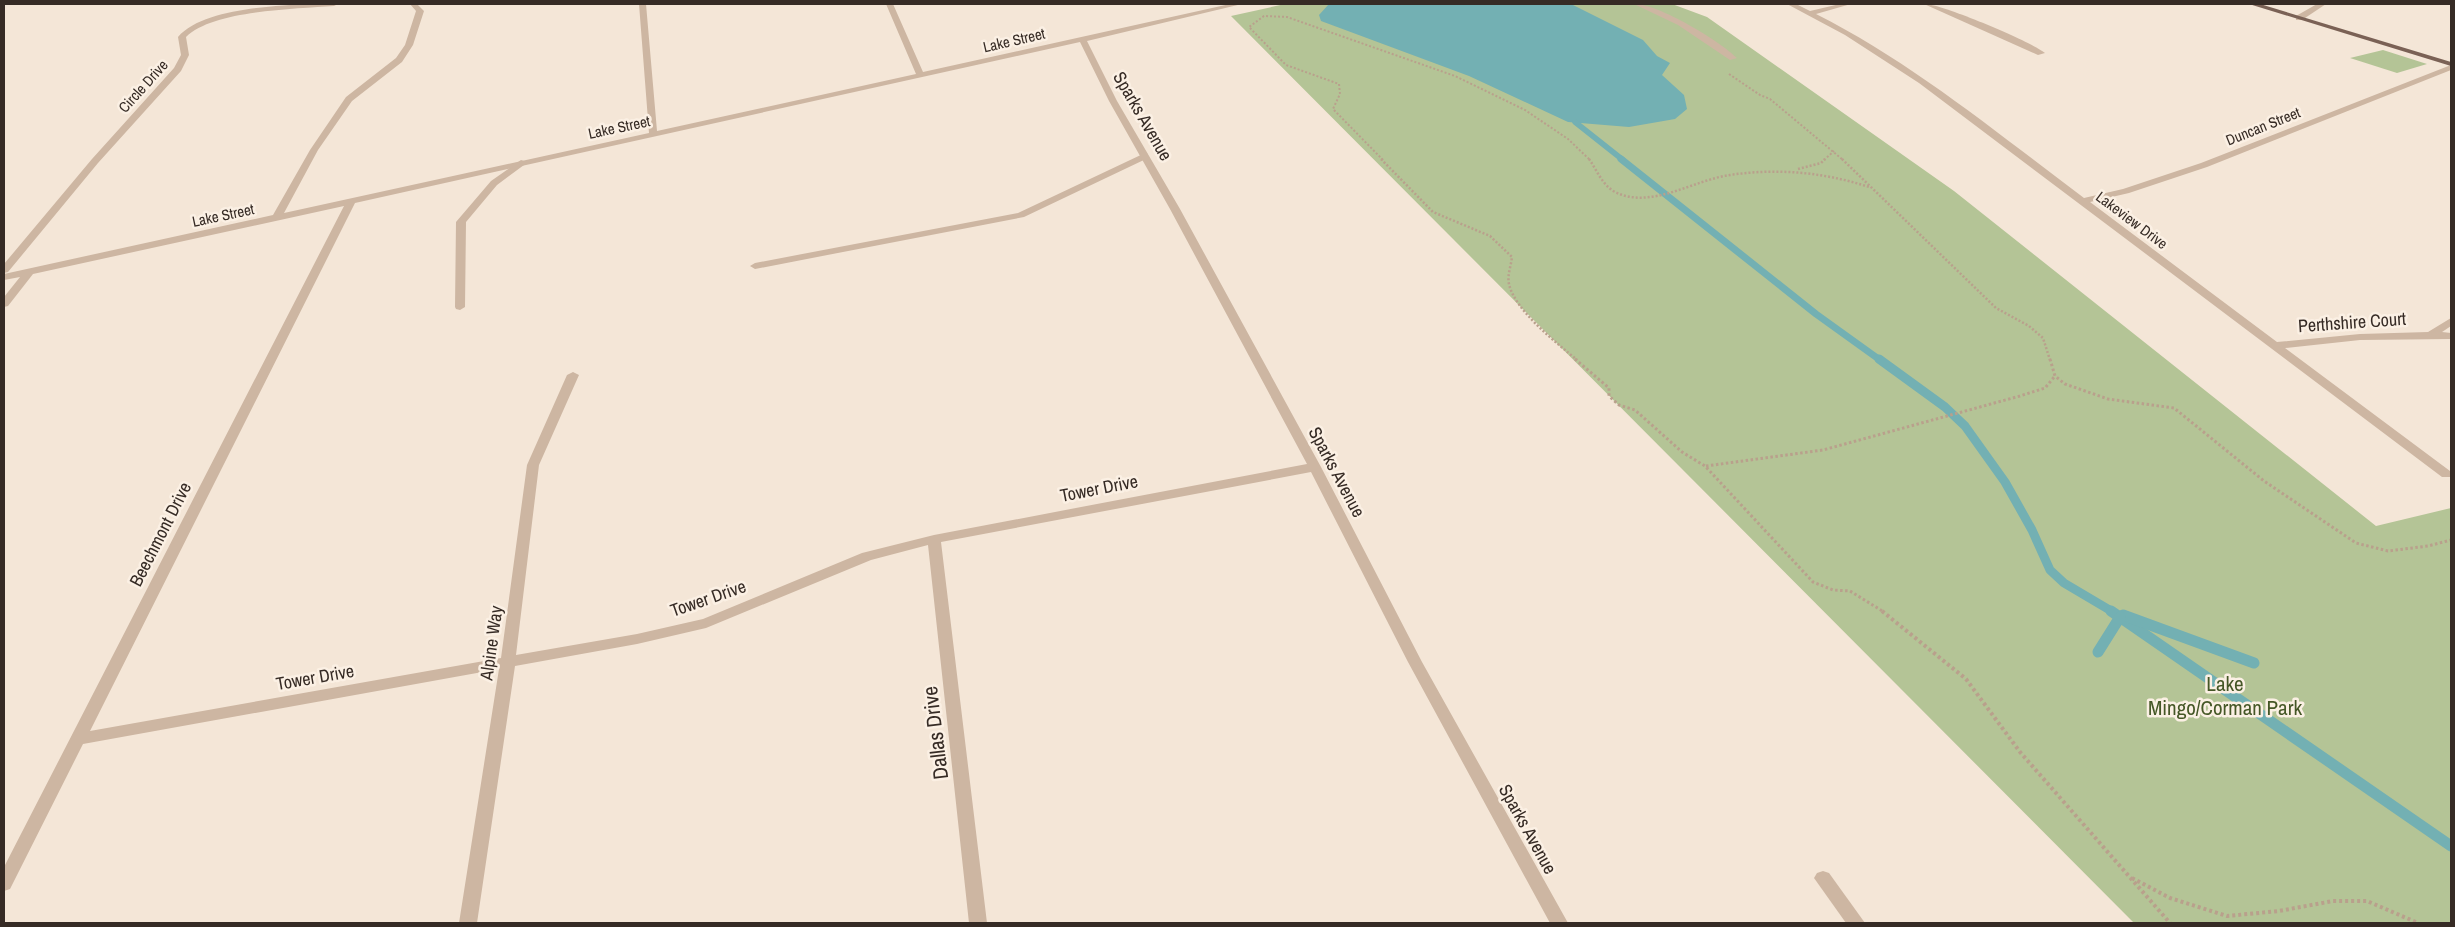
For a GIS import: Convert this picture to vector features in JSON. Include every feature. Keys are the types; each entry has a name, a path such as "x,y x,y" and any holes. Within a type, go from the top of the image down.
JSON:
{"main road":[{"path":"2253,4 2451,66"}],"street":[{"name":"Circle Drive","path":"4,270 95,161 178,69 185,55 182,37 189,29 226,16 334,4"},
{"path":"277,217 314,150 349,98 399,60 406,52 420,11 413,4"},
{"path":"642,4 653,134"},
{"path":"889,4 921,76"},
{"name":"Lake Street","path":"4,277 921,76 1239,4"},
{"path":"1638,4 1681,23 1732,58"},
{"name":"Lakeview Drive","path":"1791,4 1848,33 1908,71 2446,474"},
{"path":"1811,13 1848,4"},
{"path":"1928,4 1979,24 2041,53"},
{"path":"2299,18 2322,4"},
{"name":"Sparks Avenue","path":"1082,39 1108,93 1145,156 1315,467 1415,662 1559,923"},
{"name":"Duncan Street","path":"2082,201 2126,191 2204,165 2451,66"},
{"path":"755,266 1021,214 1145,156"},
{"path":"460,307 460,222 494,183 522,163"},
{"name":"Beechmont Drive","path":"4,884 351,201"},
{"path":"4,304 30,271"},
{"name":"Perthshire Court","path":"2431,335 2451,321"},
{"name":"Perthshire Court","path":"2276,346 2360,337 2451,336"},
{"name":"Alpine Way","path":"468,923 508,662 533,465 573,374"},
{"name":"Tower Drive","path":"77,740 637,640 706,623 867,556 934,539 1315,467"},
{"name":"Dallas Drive","path":"934,539 978,923"},
{"path":"1823,878 1856,923"}],"path":[{"path":"1834,151 1821,163 1795,170 1708,179 1689,188 1647,196 1623,195 1607,187 1588,157 1565,137 1522,108 1456,76 1335,32 1279,16 1268,15 1257,18 1249,27 1286,65 1339,84 1340,94 1333,109 1433,212 1483,233 1503,247 1512,257 1508,285 1516,300 1538,325 1609,388 1609,396 1619,405 1635,410 1682,452 1706,466 1813,582 1833,590 1850,592 1875,605 1966,679 2020,752 2170,923"},
{"path":"1732,58 1715,65 1760,95 1770,99 1834,151 1996,308 2028,326 2043,338 2055,376 2065,384 2090,394 2174,408 2264,481 2356,543 2388,551 2428,546 2451,540"},
{"path":"1795,170 1816,172 1869,187"},
{"path":"1706,466 1823,450 1932,422 1944,416 2045,388 2055,376"},
{"path":"2129,876 2170,898 2227,916 2279,911 2333,901 2367,901 2418,923"}],"green space":[{"name":"Lake Mingo/Corman Park","path":"1285,4 1672,4 1707,17 1954,191 2376,526 2451,508 2451,923 2134,923 1231,16"},
{"path":"2383,50 2427,64 2397,73 2350,58"}],"water":[{"path":"1329,4 1571,4 1643,40 1657,56 1670,63 1662,75 1684,95 1687,109 1675,119 1629,127 1568,122 1469,76 1321,21 1319,15"}],"waterway":[{"path":"1575,122 1623,160"},
{"path":"1621,159 1816,314 1880,360"},
{"path":"1879,359 1945,407 1965,426 2005,482 2032,530 2050,570 2064,583 2113,612"},
{"path":"2111,611 2120,617"},
{"path":"2123,615 2254,663"},
{"path":"2098,652 2120,617"},
{"path":"2120,617 2451,846"}]}
